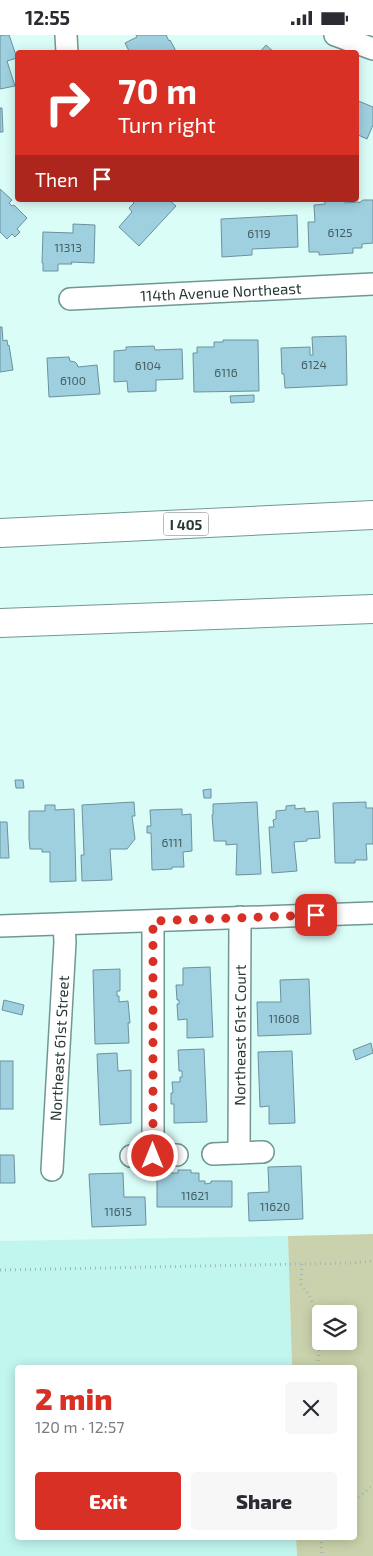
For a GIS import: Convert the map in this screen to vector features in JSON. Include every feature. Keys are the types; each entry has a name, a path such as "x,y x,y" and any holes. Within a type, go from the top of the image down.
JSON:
{"highway":[{"name":"I 405","path":"0,533 373,515"},
{"path":"0,623 373,609"}],"street":[{"path":"66,35 67,50"},
{"path":"335,35 373,49"},
{"name":"114th Avenue Northeast","path":"70,299 373,283"},
{"path":"0,926 373,913"},
{"name":"Northeast 61st Court","path":"239,1153 240,917"},
{"path":"153,921 153,1156"},
{"name":"Northeast 61st Street","path":"52,1171 65,942 64,924"},
{"path":"213,1154 263,1152"},
{"path":"131,1156 177,1155"}],"path":[{"path":"0,1270 373,1261"},
{"path":"302,1264 301,1284 310,1295 319,1325 318,1365"},
{"path":"357,1499 373,1485"},
{"path":"321,1540 322,1556"}],"shaded area":[{"path":"288,1236 292,1365 15,1365 15,1540 296,1540 297,1556 0,1556 0,1241"}],"green space":[{"path":"373,1234 373,1556 297,1556 296,1540 357,1540 357,1365 292,1365 288,1236"}],"building":[{"path":"9,35 15,52 15,59 7,61 15,86 0,89 0,36"},
{"path":"136,35 166,35 175,50 128,50 125,43 137,37"},
{"path":"266,45 272,50 262,50"},
{"path":"359,101 373,107 373,125 367,139 359,135"},
{"path":"0,108 2,108 3,132 0,132"},
{"path":"0,189 12,200 9,203 12,206 14,205 27,218 17,229 20,232 15,237 12,234 7,239 0,232"},
{"path":"363,200 373,200 373,243 362,244 362,248 353,248 353,253 319,255 319,252 309,252 308,222 315,222 314,205 325,204 325,202 359,203"},
{"path":"171,202 176,206 139,246 119,227 132,212 129,208 134,203"},
{"path":"297,215 298,247 252,249 252,255 222,257 221,219"},
{"path":"73,224 95,225 94,263 71,262 72,264 58,264 58,271 43,271 43,232 73,233"},
{"path":"0,327 2,327 3,341 7,340 9,345 13,370 0,372"},
{"path":"346,336 347,385 285,388 284,374 282,374 281,348 310,347 310,355 313,355 312,337"},
{"path":"223,340 258,340 259,391 194,392 193,353 197,353 197,347 214,347 214,342 223,342"},
{"path":"154,346 155,350 182,349 183,379 156,380 156,391 128,392 127,381 114,382 114,351 126,350 126,347"},
{"path":"69,357 70,361 75,362 78,367 97,365 100,394 49,397 47,358"},
{"path":"254,395 254,402 231,403 230,396"},
{"path":"15,780 23,780 24,788 16,788"},
{"path":"211,789 211,798 204,798 203,790"},
{"path":"134,802 135,816 132,816 135,839 127,849 110,849 112,880 82,881 81,855 84,855 82,805"},
{"path":"257,802 261,874 236,875 237,844 226,845 226,841 214,841 213,804"},
{"path":"366,802 366,808 373,808 373,844 366,844 367,860 355,860 355,863 335,863 333,803"},
{"path":"45,805 55,805 55,810 74,809 76,881 50,882 50,852 42,852 42,849 30,849 29,811 45,811"},
{"path":"295,805 295,809 305,808 305,812 318,811 320,838 294,842 297,871 272,873 269,827 274,827 273,820 276,819 276,811 286,810 286,806"},
{"path":"182,809 182,815 191,814 192,851 183,852 184,867 152,870 151,833 147,833 147,826 151,826 150,810"},
{"path":"0,822 7,822 9,858 0,858"},
{"path":"210,967 213,1037 187,1038 187,1019 178,1020 177,1004 179,1004 179,1000 177,1000 176,985 183,985 183,968"},
{"path":"120,969 120,991 117,991 117,996 119,996 119,1002 128,1001 129,1043 95,1044 93,970"},
{"path":"309,979 311,1034 258,1036 257,1002 281,1002 280,980"},
{"path":"4,1000 24,1005 22,1015 2,1010"},
{"path":"371,1043 373,1053 356,1060 353,1050"},
{"path":"204,1049 207,1122 174,1123 174,1104 171,1104 172,1082 180,1082 180,1077 182,1077 182,1071 179,1071 178,1050"},
{"path":"292,1051 295,1123 269,1124 269,1106 260,1107 258,1052"},
{"path":"117,1053 118,1071 131,1070 131,1123 100,1125 97,1054"},
{"path":"0,1061 13,1061 13,1109 0,1109"},
{"path":"0,1155 14,1155 15,1183 0,1183"},
{"path":"301,1166 303,1219 249,1221 248,1193 269,1192 268,1167"},
{"path":"178,1170 191,1170 191,1173 199,1173 199,1181 205,1181 205,1184 211,1183 211,1181 232,1181 232,1207 157,1207 157,1173 178,1173"},
{"path":"123,1173 124,1197 145,1197 146,1225 92,1227 89,1174"}],"route":[{"path":"153,1156 153,921 316,915"}]}
